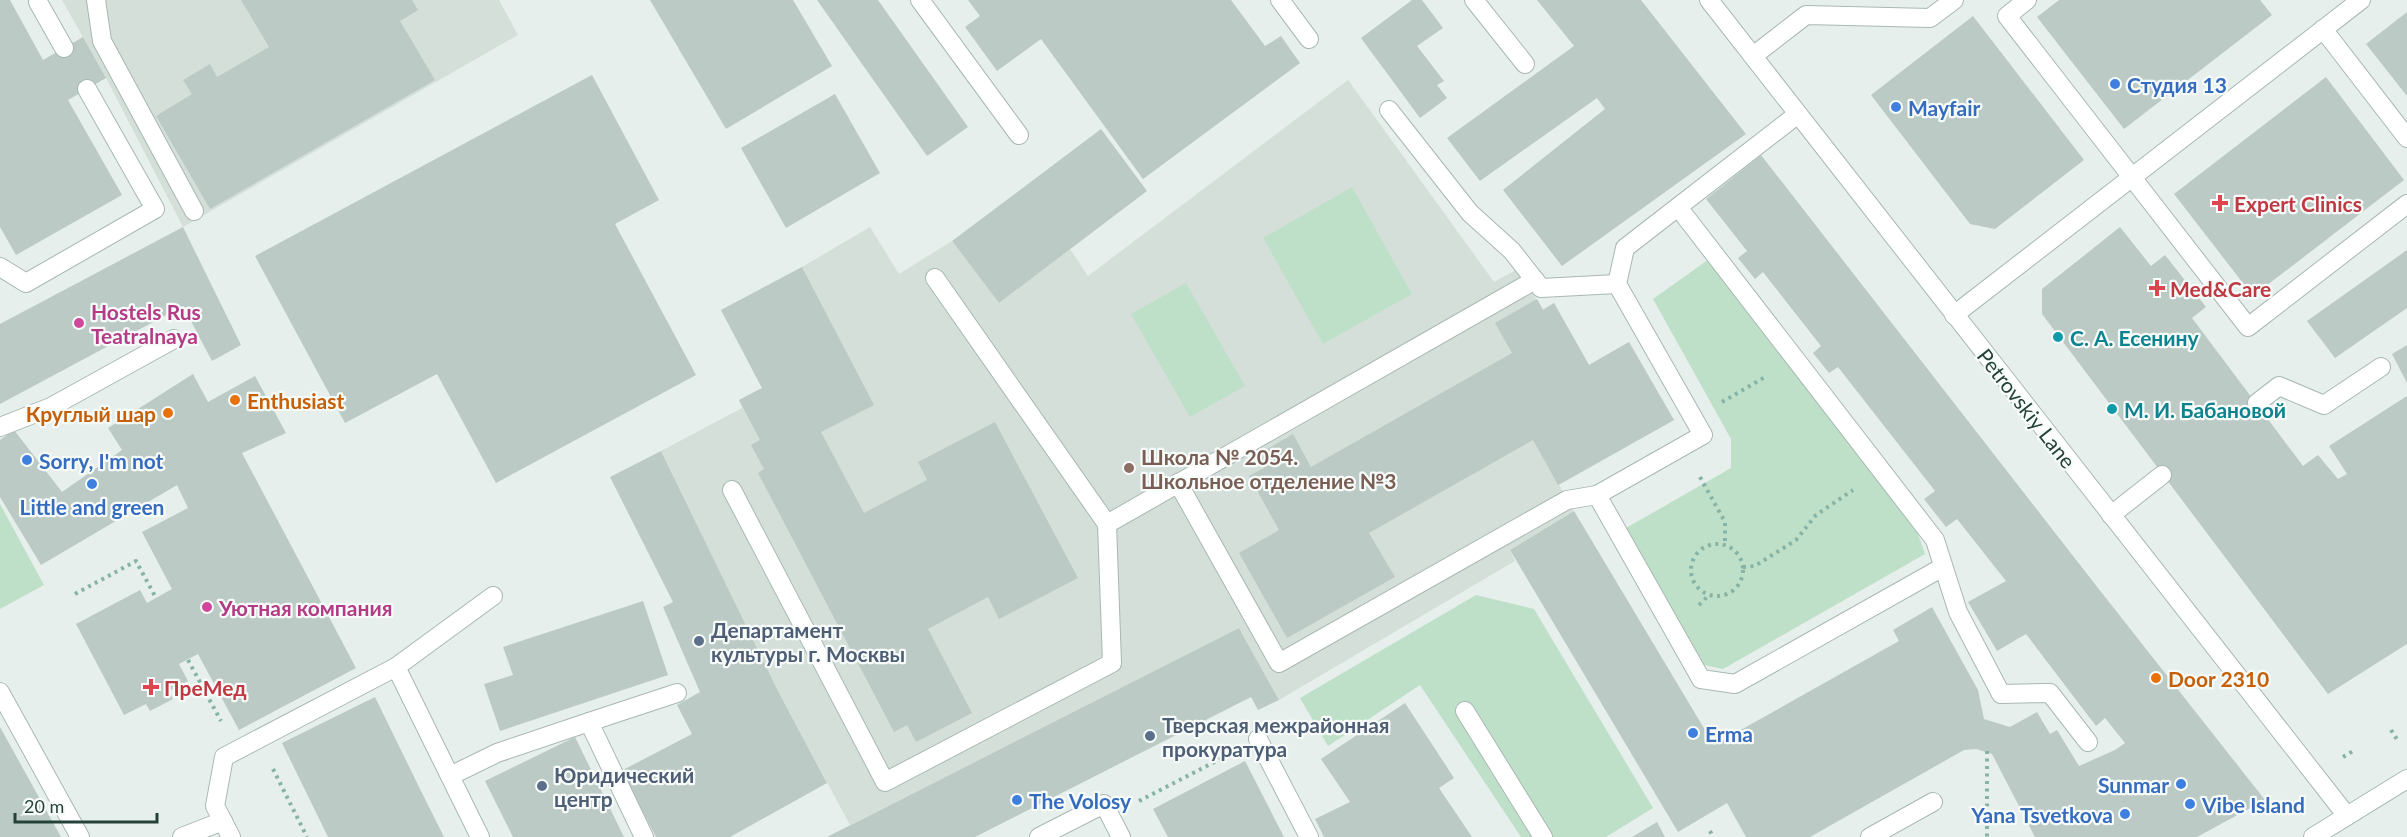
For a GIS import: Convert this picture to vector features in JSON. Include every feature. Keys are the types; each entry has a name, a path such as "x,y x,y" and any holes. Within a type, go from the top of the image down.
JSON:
{"street":[{"path":"96,0 102,41 194,211"},
{"path":"920,0 1019,135"},
{"path":"1280,0 1309,39"},
{"path":"1474,0 1525,64"},
{"name":"Petrovskiy Lane","path":"1709,0 2347,816"},
{"path":"1753,57 1806,15 1930,18 1954,0"},
{"path":"2027,0 2007,15 2248,327 2407,204"},
{"path":"1954,315 2361,0"},
{"path":"38,2 64,48"},
{"path":"2323,29 2407,138"},
{"path":"0,267 26,283 155,209 87,89"},
{"path":"1389,110 1470,213 1512,250 1541,288 1617,284"},
{"path":"1178,483 1279,663 1567,500 1597,495 1683,447 1703,435 1617,284 1625,248 1798,114"},
{"path":"1677,207 1935,540 1958,612 2001,694 2050,693 2088,742"},
{"path":"732,490 885,782 1112,663 1107,524 935,278"},
{"path":"1107,524 1535,280"},
{"path":"0,427 51,407 174,339"},
{"path":"2257,403 2279,386 2324,405 2381,367"},
{"path":"2110,515 2162,475"},
{"path":"1597,495 1701,679 1735,684 1943,567"},
{"path":"182,837 227,829 215,806 224,757 396,667 493,596"},
{"path":"396,667 480,837"},
{"path":"0,692 81,837"},
{"path":"450,776 497,753 677,693"},
{"path":"1465,711 1543,837"},
{"path":"589,722 644,837"},
{"path":"1258,739 1309,837"},
{"path":"2313,837 2407,779"},
{"path":"1870,837 1933,802"},
{"path":"1039,837 1104,804 1121,837"}],"path":[{"path":"1693,418 1796,360"},
{"path":"1683,447 1725,522 1725,544"},
{"path":"1743,567 1755,566 1796,540 1816,515 1881,471"},
{"path":"1710,544 1725,544 1737,553 1743,567 1737,587 1724,595 1709,595 1696,586 1691,567 1697,553 1710,544"},
{"path":"75,594 136,561 156,598"},
{"path":"188,660 237,751"},
{"path":"2391,730 2398,741"},
{"path":"258,739 307,837"},
{"path":"1110,816 1258,739"},
{"path":"1987,751 1987,837"},
{"path":"2342,757 2353,751"},
{"path":"1710,831 1713,837"}],"shaded area":[{"path":"62,0 499,0 518,35 183,227 106,78"},
{"name":"Школа № 2054. Школьное отделение №3","path":"1348,80 1494,282 1516,270 1543,309 1554,303 1589,365 1629,342 1674,420 1559,485 1574,511 1510,550 1515,561 1279,700 1239,628 850,825 777,689 661,451 742,408 739,400 762,388 721,310 802,267 870,227 899,274 952,241 999,303 1070,249 1088,276"}],"green space":[{"path":"1352,187 1412,294 1323,344 1263,238"},
{"path":"1709,259 1915,526 1925,554 1723,669 1704,665 1626,528 1731,468 1731,439 1653,299"},
{"path":"1186,283 1245,386 1190,417 1131,314"},
{"path":"0,504 44,585 0,609"},
{"path":"1476,595 1534,609 1653,808 1606,837 1521,837 1420,685 1328,746 1300,698"}],"building":[{"path":"0,0 10,0 43,60 83,37 106,78 68,100 122,195 16,255 0,227"},
{"path":"241,0 412,0 418,10 400,21 435,80 210,209 156,116 192,94 183,80 210,64 217,77 269,47"},
{"path":"650,0 793,0 832,66 726,129"},
{"path":"817,0 878,0 968,127 927,156"},
{"path":"968,0 1231,0 1265,46 1281,36 1300,63 1143,179 1041,39 997,71 965,27 980,16"},
{"path":"1412,0 1422,0 1443,28 1417,46 1444,81 1437,85 1447,98 1420,118 1361,38"},
{"path":"1537,0 1641,0 1746,134 1562,266 1503,190 1605,109 1597,98 1480,181 1447,138 1574,46"},
{"path":"2059,0 2260,0 2272,15 2124,129 2037,17"},
{"path":"2407,12 2407,96 2366,44"},
{"path":"1973,16 2084,160 1995,229 1970,224 1871,95"},
{"path":"592,75 659,200 615,224 696,375 496,483 437,374 345,423 255,256"},
{"path":"2326,77 2404,180 2253,296 2174,194"},
{"path":"835,94 880,173 786,228 741,148"},
{"path":"1101,129 1147,191 999,303 952,241"},
{"path":"1761,155 2265,800 2197,837 2035,837 1992,754 1976,749 1964,750 1810,837 1746,837 1727,803 1678,832 1510,550 1574,511 1714,745 1899,641 1893,630 1932,607 1978,690 1984,719 2010,727 2037,712 2050,734 2057,730 2079,766 2125,743 2105,718 2096,726 2026,634 1997,651 1968,602 2006,581 1957,519 1946,527 1924,499 1935,491 1838,367 1829,373 1813,353 1821,346 1763,272 1755,279 1738,258 1747,251 1706,199"},
{"path":"183,227 241,345 212,361 183,306 0,404 0,324"},
{"path":"2120,227 2151,266 2165,255 2206,307 2192,318 2303,466 2318,455 2338,479 2347,474 2329,446 2407,396 2407,644 2328,694 2042,314 2042,289"},
{"path":"2407,250 2407,308 2335,358 2307,321"},
{"path":"802,267 874,405 821,432 864,513 927,480 918,462 995,422 1078,578 999,619 988,597 928,629 972,713 916,742 907,725 894,732 758,473 764,469 751,445 760,440 739,400 762,388 721,310"},
{"path":"1537,299 1543,310 1554,303 1589,365 1629,342 1674,420 1558,485 1533,440 1369,533 1395,577 1287,638 1239,553 1279,530 1249,476 1264,468 1257,455 1293,434 1311,467 1512,353 1495,323"},
{"path":"2407,345 2407,383 2392,354"},
{"path":"193,374 208,402 255,376 286,433 242,453 356,668 239,730 198,654 179,664 188,681 169,691 173,699 150,711 146,704 124,715 76,624 140,590 147,603 172,589 142,532 188,508 177,485 41,565 0,497 0,440 14,430 62,492 122,450 108,428"},
{"path":"661,451 777,689 827,783 730,837 656,837 621,771 692,734 677,705 700,692 663,607 673,602 610,477"},
{"path":"643,601 668,675 500,731 484,684 513,675 503,647"},
{"path":"1239,628 1279,700 1258,710 1251,697 975,837 827,837"},
{"path":"375,697 444,837 328,837 282,743"},
{"path":"1405,703 1454,778 1439,788 1472,837 1324,837 1315,819 1350,802 1321,759"},
{"path":"0,727 61,837 0,837"},
{"path":"575,737 624,837 513,837 485,781"},
{"path":"1245,761 1284,837 1168,837 1153,809"},
{"path":"1657,822 1665,837 1632,837"}],"place":[{"name":"Студия 13","path":"2115,84"},
{"name":"Mayfair","path":"1896,107"},
{"name":"Expert Clinics","path":"2220,203"},
{"name":"Med&Care","path":"2157,288"},
{"name":"Hostels Rus Teatralnaya","path":"79,323"},
{"name":"С. А. Есенину","path":"2058,337"},
{"name":"Enthusiast","path":"235,400"},
{"name":"М. И. Бабановой","path":"2112,409"},
{"name":"Круглый шар","path":"168,413"},
{"name":"Sorry, I'm not","path":"27,460"},
{"name":"Школа № 2054. Школьное отделение №3","path":"1129,468"},
{"name":"Little and green","path":"92,484"},
{"name":"Уютная компания","path":"207,607"},
{"name":"Департамент культуры г. Москвы","path":"699,641"},
{"name":"Door 2310","path":"2156,678"},
{"name":"ПреМед","path":"151,687"},
{"name":"Erma","path":"1693,733"},
{"name":"Тверская межрайонная прокуратура","path":"1150,736"},
{"name":"Sunmar","path":"2181,784"},
{"name":"Юридический центр","path":"542,786"},
{"name":"The Volosy","path":"1017,800"},
{"name":"Vibe Island","path":"2190,804"},
{"name":"Yana Tsvetkova","path":"2125,814"}]}
